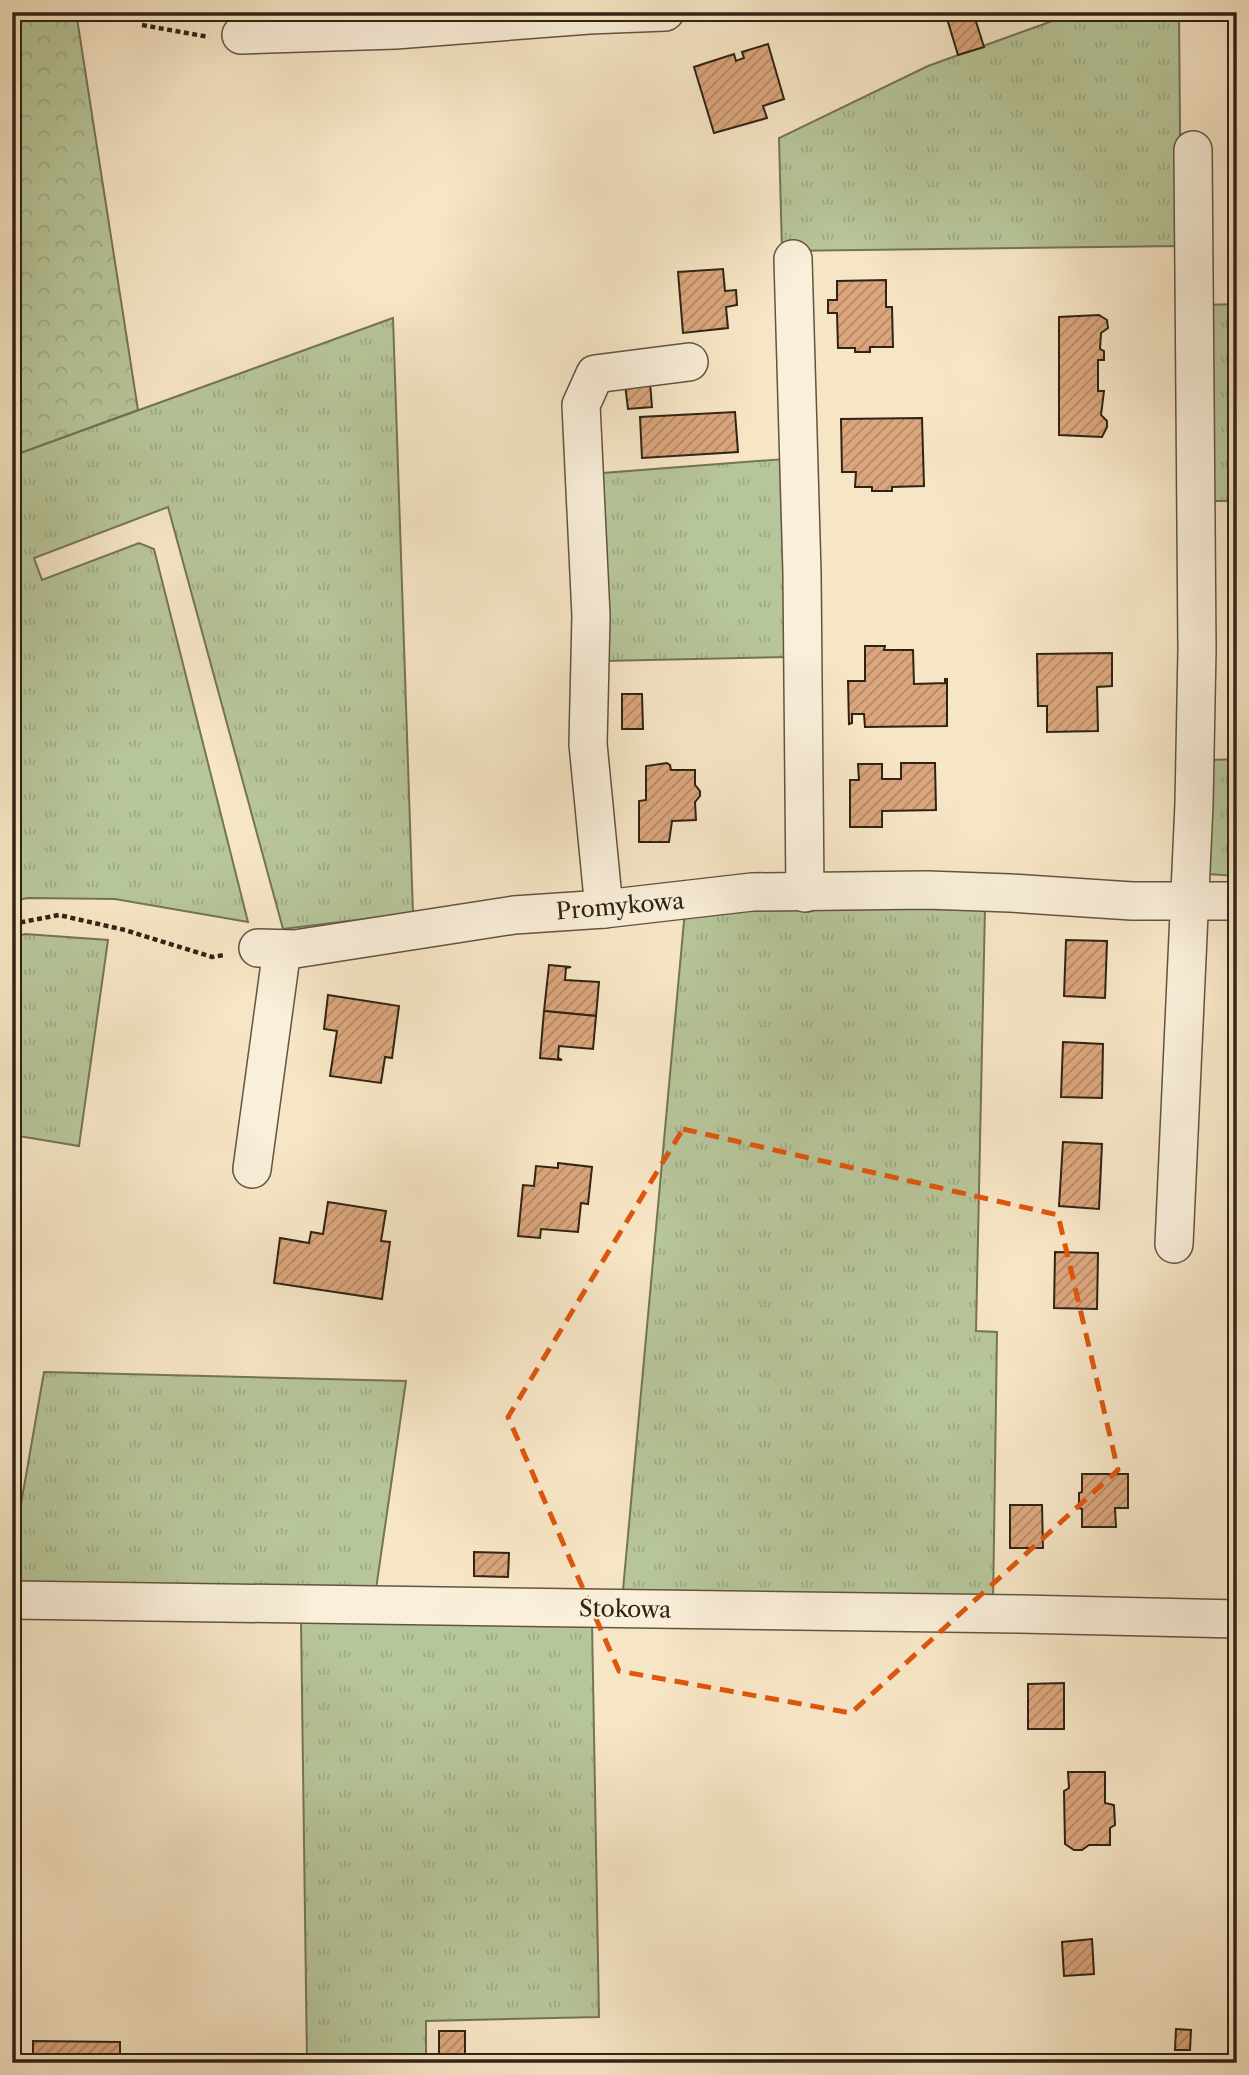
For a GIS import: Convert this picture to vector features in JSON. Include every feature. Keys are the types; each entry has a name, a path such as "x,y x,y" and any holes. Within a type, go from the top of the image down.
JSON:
{"street":[{"path":"241,35 394,30 665,12"},
{"path":"1174,1244 1190,900 1197,649 1193,150"},
{"path":"793,259 802,573 805,892"},
{"path":"604,909 588,744 591,616 581,405 595,374 689,362"},
{"name":"Promykowa","path":"270,949 295,949 514,915 604,909 752,892 927,890 1010,892 1132,901 1237,901"},
{"path":"252,1169 270,949"},
{"name":"Stokowa","path":"12,1600 1237,1619"}],"path":[{"path":"142,25 207,37 241,35"},
{"path":"12,924 59,915 125,930 212,957 270,949"}],"highlighted area":[{"path":"683,1129 1058,1215 1118,1470 851,1713 619,1671 508,1417"}],"green space":[{"path":"12,12 76,12 138,410 12,456"},
{"path":"1077,12 1179,12 1181,246 782,251 779,138 928,66"},
{"path":"1237,304 1237,501 1205,501 1203,305"},
{"path":"393,318 413,913 283,929 168,507 34,558 42,580 139,543 154,549 248,922 115,899 28,898 12,901 12,456"},
{"path":"785,459 787,657 604,661 603,473"},
{"path":"1237,759 1237,876 1208,874 1210,760"},
{"path":"985,907 976,1331 997,1332 993,1606 622,1601 685,910"},
{"path":"25,934 108,940 79,1146 12,1135 12,937"},
{"path":"44,1372 406,1381 375,1596 12,1589 12,1556"},
{"path":"301,1620 592,1621 599,2017 426,2021 426,2063 307,2063"}],"building":[{"path":"945,12 973,12 984,47 958,55"},
{"path":"768,44 784,99 763,106 767,118 714,133 694,67 734,54 736,61 744,58 742,52"},
{"path":"723,269 725,291 736,290 737,305 726,307 728,328 683,333 678,272"},
{"path":"886,280 886,307 892,307 893,347 870,347 870,352 855,352 855,348 838,348 837,313 828,313 828,300 837,300 837,281"},
{"path":"1099,315 1107,320 1108,328 1101,333 1100,349 1104,351 1104,360 1098,360 1098,391 1104,391 1101,415 1107,421 1107,427 1102,437 1059,435 1059,317"},
{"path":"650,382 652,407 628,409 625,384"},
{"path":"735,412 738,452 642,458 640,417"},
{"path":"922,418 924,486 872,491 872,487 855,487 856,472 842,472 841,419"},
{"path":"865,646 885,646 884,650 913,650 914,684 945,683 947,679 947,726 865,727 864,714 852,714 852,723 849,724 848,681 865,681"},
{"path":"1112,653 1112,686 1097,687 1098,731 1047,732 1047,706 1038,706 1037,654"},
{"path":"622,694 642,694 643,729 622,729"},
{"path":"667,763 671,770 695,770 695,785 700,791 695,802 696,820 672,821 669,842 639,842 639,801 646,800 646,766"},
{"path":"901,763 935,763 936,810 882,811 882,827 850,827 850,780 859,780 858,764 882,764 882,779 901,779"},
{"path":"1066,940 1107,941 1105,998 1064,996"},
{"path":"549,965 571,967 566,968 565,980 599,982 596,1016 544,1011"},
{"path":"328,995 399,1006 392,1058 385,1057 381,1083 330,1076 337,1031 324,1029"},
{"path":"544,1011 596,1016 593,1049 559,1046 558,1058 562,1060 540,1058"},
{"path":"1063,1042 1103,1044 1102,1098 1061,1097"},
{"path":"1063,1142 1102,1144 1099,1209 1059,1206"},
{"path":"558,1163 592,1167 588,1204 581,1203 578,1232 541,1229 540,1238 518,1236 523,1185 534,1186 536,1166 558,1168"},
{"path":"328,1202 386,1211 381,1241 390,1242 382,1299 274,1283 280,1238 309,1243 311,1232 323,1234"},
{"path":"1055,1252 1098,1253 1097,1309 1054,1308"},
{"path":"1082,1474 1128,1474 1128,1508 1115,1508 1116,1527 1082,1527 1079,1493 1082,1492"},
{"path":"1010,1505 1042,1505 1043,1548 1010,1548"},
{"path":"474,1552 509,1553 508,1577 474,1576"},
{"path":"1064,1683 1064,1729 1028,1729 1028,1684"},
{"path":"1068,1772 1105,1772 1105,1803 1114,1805 1115,1825 1110,1828 1110,1845 1089,1845 1082,1850 1074,1850 1065,1844 1064,1791 1069,1788"},
{"path":"1092,1939 1094,1974 1064,1976 1062,1942"},
{"path":"1176,2029 1191,2030 1190,2050 1175,2050"},
{"path":"439,2031 465,2031 465,2063 439,2063"},
{"path":"33,2041 120,2042 120,2063 33,2063"}]}
